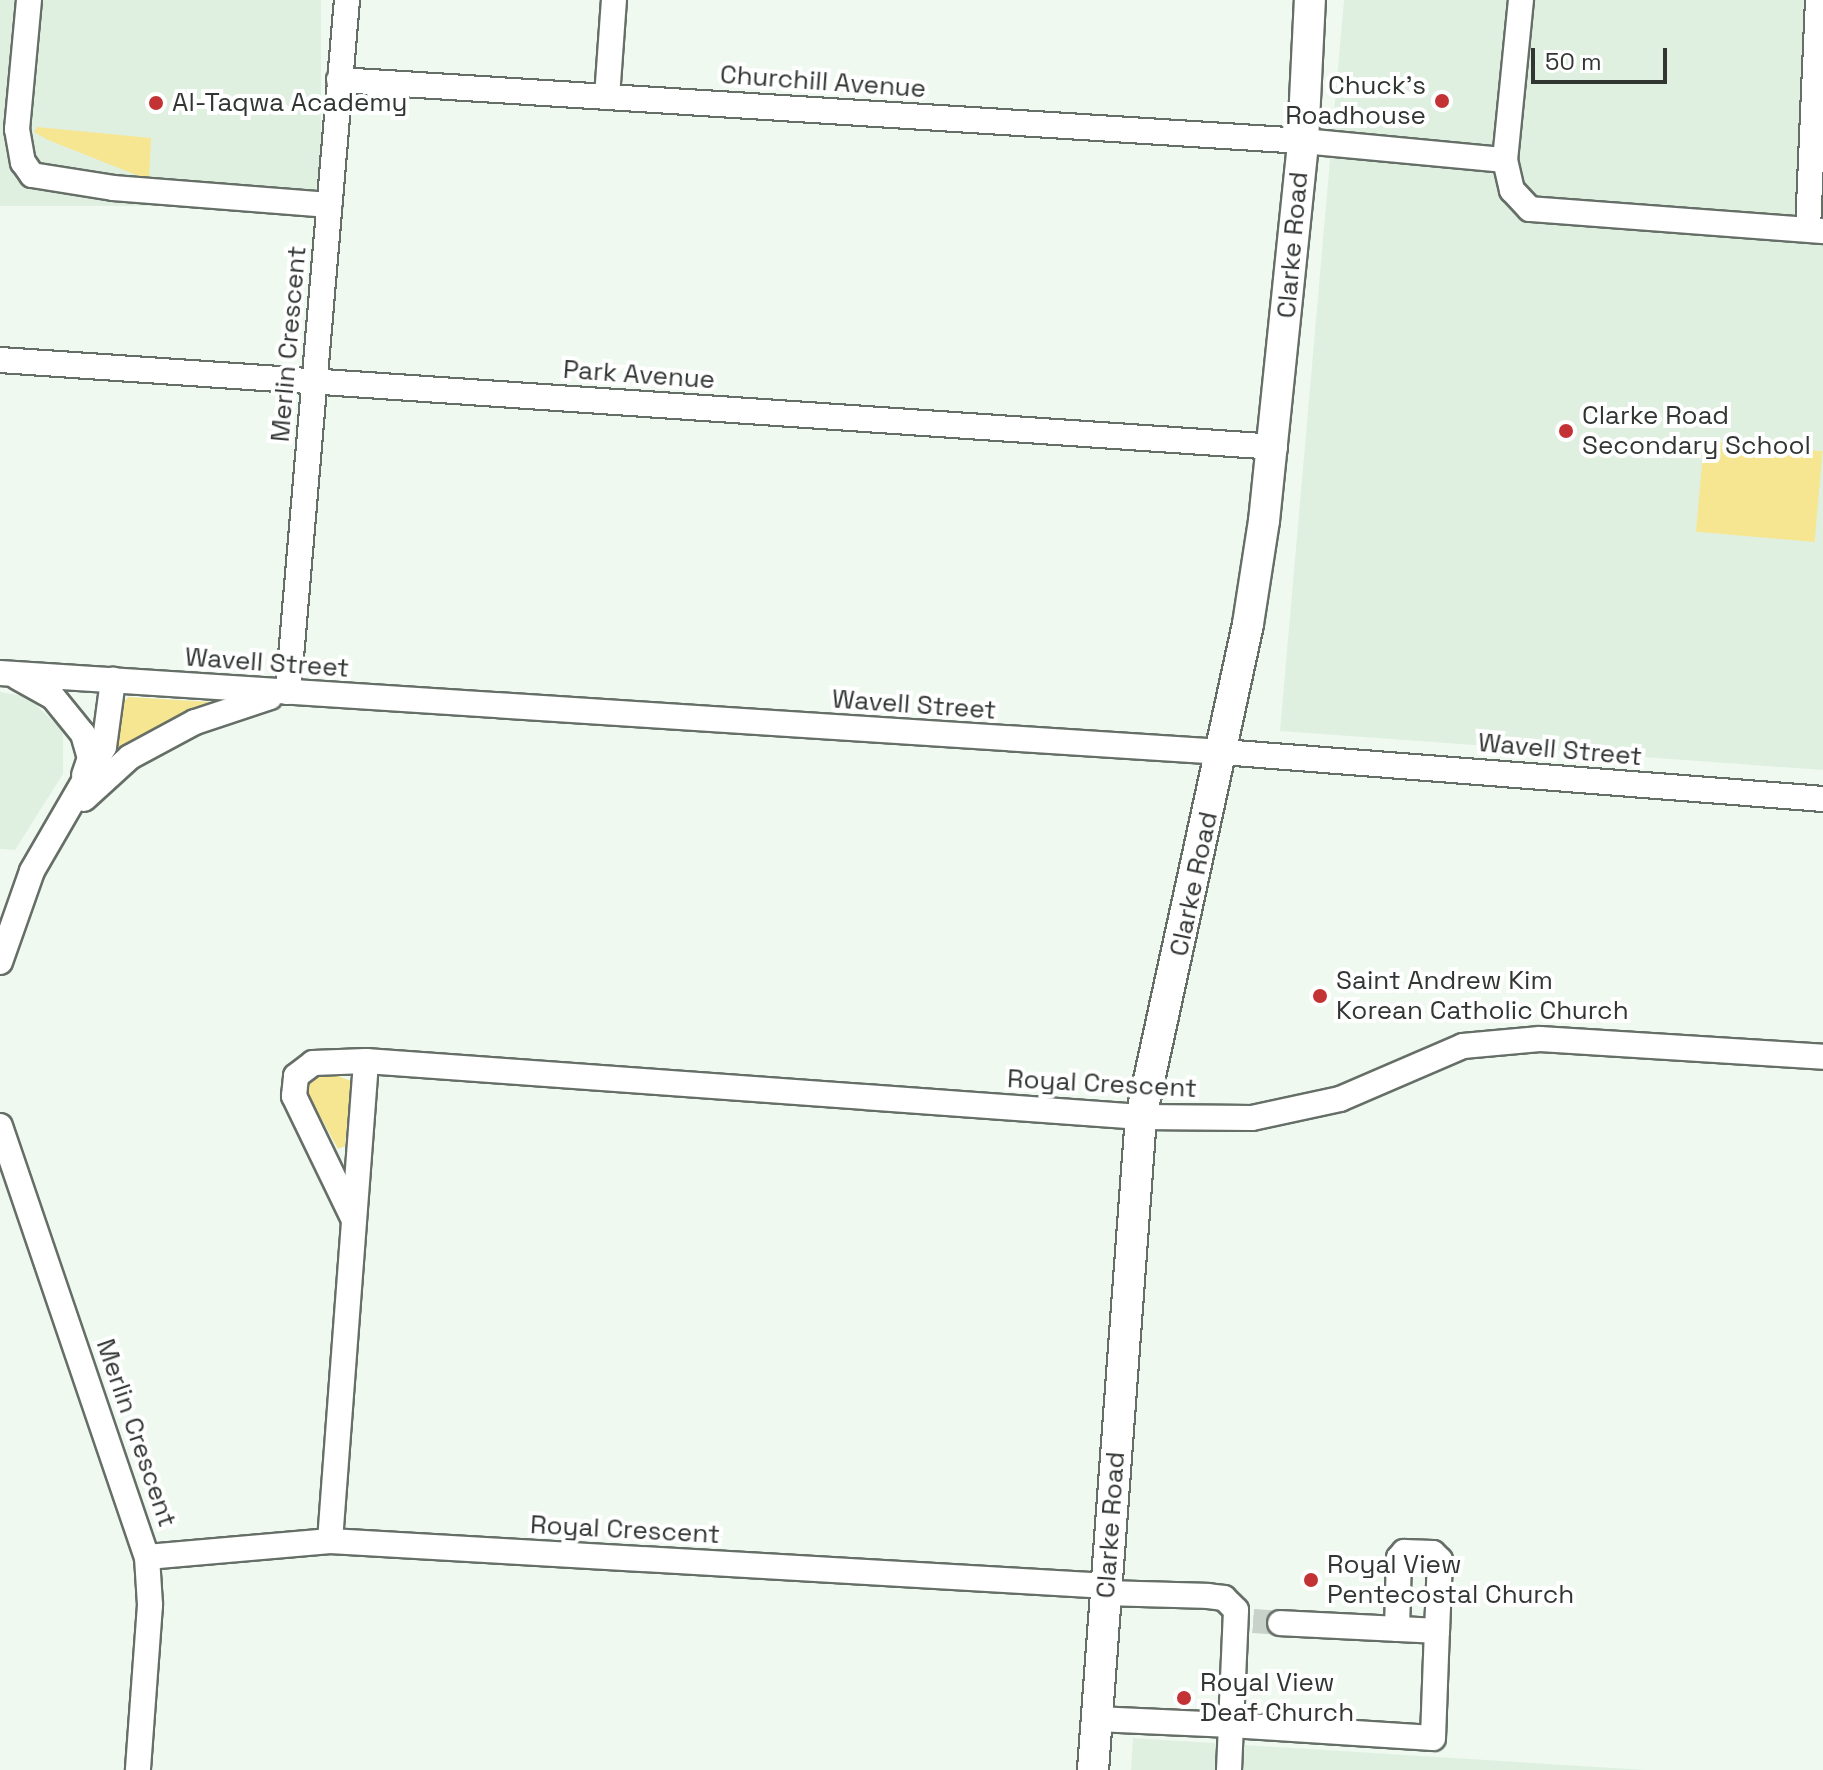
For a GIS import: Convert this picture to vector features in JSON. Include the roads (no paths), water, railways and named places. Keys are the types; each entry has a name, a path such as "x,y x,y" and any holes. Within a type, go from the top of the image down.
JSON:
{"main road":[{"name":"Clarke Road","path":"1093,1770 1141,1117 1222,752 1275,447 1303,141 1310,0"}],"street":[{"path":"29,0 17,129 23,162 32,175 113,188 329,205"},
{"name":"Merlin Crescent","path":"288,692 347,0"},
{"path":"607,97 614,0"},
{"path":"1521,0 1505,160 1512,190 1530,209 1815,230 1818,0"},
{"name":"Churchill Avenue","path":"339,80 1303,141 1505,160"},
{"name":"Park Avenue","path":"0,360 1275,447"},
{"path":"6,673 53,697 83,734 90,758 70,812"},
{"name":"Wavell Street","path":"6,673 1222,752 1823,799"},
{"path":"0,962 32,871 70,812 104,747 113,680"},
{"path":"70,812 130,757 195,722 288,692"},
{"name":"Royal Crescent","path":"354,1220 294,1096 296,1076 313,1063 366,1061 1141,1117 1252,1118 1340,1099 1463,1046 1540,1039 1823,1057"},
{"path":"330,1541 366,1061"},
{"name":"Merlin Crescent","path":"0,1126 147,1557 150,1605 138,1770"},
{"name":"Royal Crescent","path":"147,1557 330,1541 1224,1598 1244,1621 1231,1725"},
{"path":"1097,1719 1433,1738 1440,1560 1433,1553 1404,1552 1399,1558 1397,1629"},
{"path":"1280,1623 1437,1631"},
{"path":"1229,1770 1231,1725"},
{"path":"1093,1770 1101,1770"}],"tunnel":[{"path":"1253,1621 1280,1623"}],"place":[{"name":"Chuck's Roadhouse","path":"1442,101"},
{"name":"Al-Taqwa Academy","path":"156,103"},
{"name":"Clarke Road Secondary School","path":"1566,431"},
{"name":"Saint Andrew Kim Korean Catholic Church","path":"1320,996"},
{"name":"Royal View Pentecostal Church","path":"1311,1580"},
{"name":"Royal View Deaf Church","path":"1184,1698"}]}
